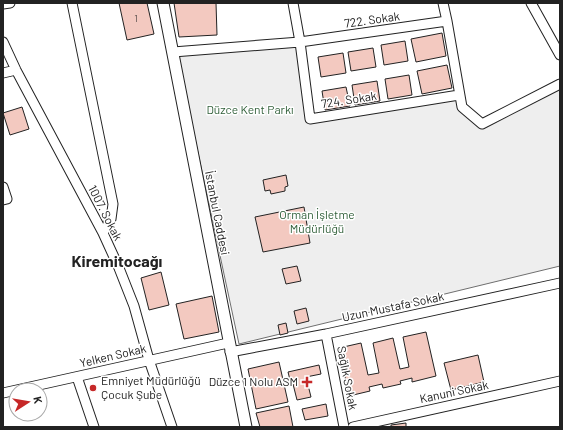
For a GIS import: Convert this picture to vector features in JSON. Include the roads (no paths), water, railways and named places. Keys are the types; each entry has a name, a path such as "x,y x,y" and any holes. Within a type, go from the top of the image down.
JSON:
{"main road":[{"name":"İstanbul Caddesi","path":"163,3 229,347 246,427"}],"street":[{"path":"3,4 10,3"},
{"path":"72,3 113,204 111,219 103,233"},
{"name":"724. Sokak","path":"293,3 300,42 310,119 459,95"},
{"path":"443,3 462,107 482,124 560,84"},
{"path":"531,3 560,55"},
{"name":"722. Sokak","path":"173,52 300,42 447,21"},
{"name":"1007. Sokak","path":"3,42 16,70 103,233 134,306 149,360 172,427"},
{"path":"3,73 16,70"},
{"path":"3,187 7,199 3,200"},
{"name":"Uzun Mustafa Sokak","path":"229,347 326,334 560,283"},
{"name":"Sağlık Sokak","path":"326,334 344,427"},
{"name":"Yelken Sokak","path":"3,393 149,360 229,347"},
{"path":"77,377 94,427"},
{"name":"Kanuni Sokak","path":"353,427 560,381"}],"place":[{"name":"Düzce 1 Nolu ASM","path":"307,382"},
{"name":"Emniyet Müdürlüğü Çocuk Şube","path":"93,388"}],"district":[{"name":"Kiremitocağı","path":"117,261"}],"park label":[{"name":"Düzce Kent Parkı","path":"250,110"},
{"name":"Orman İşletme Müdürlüğü","path":"317,222"}]}
